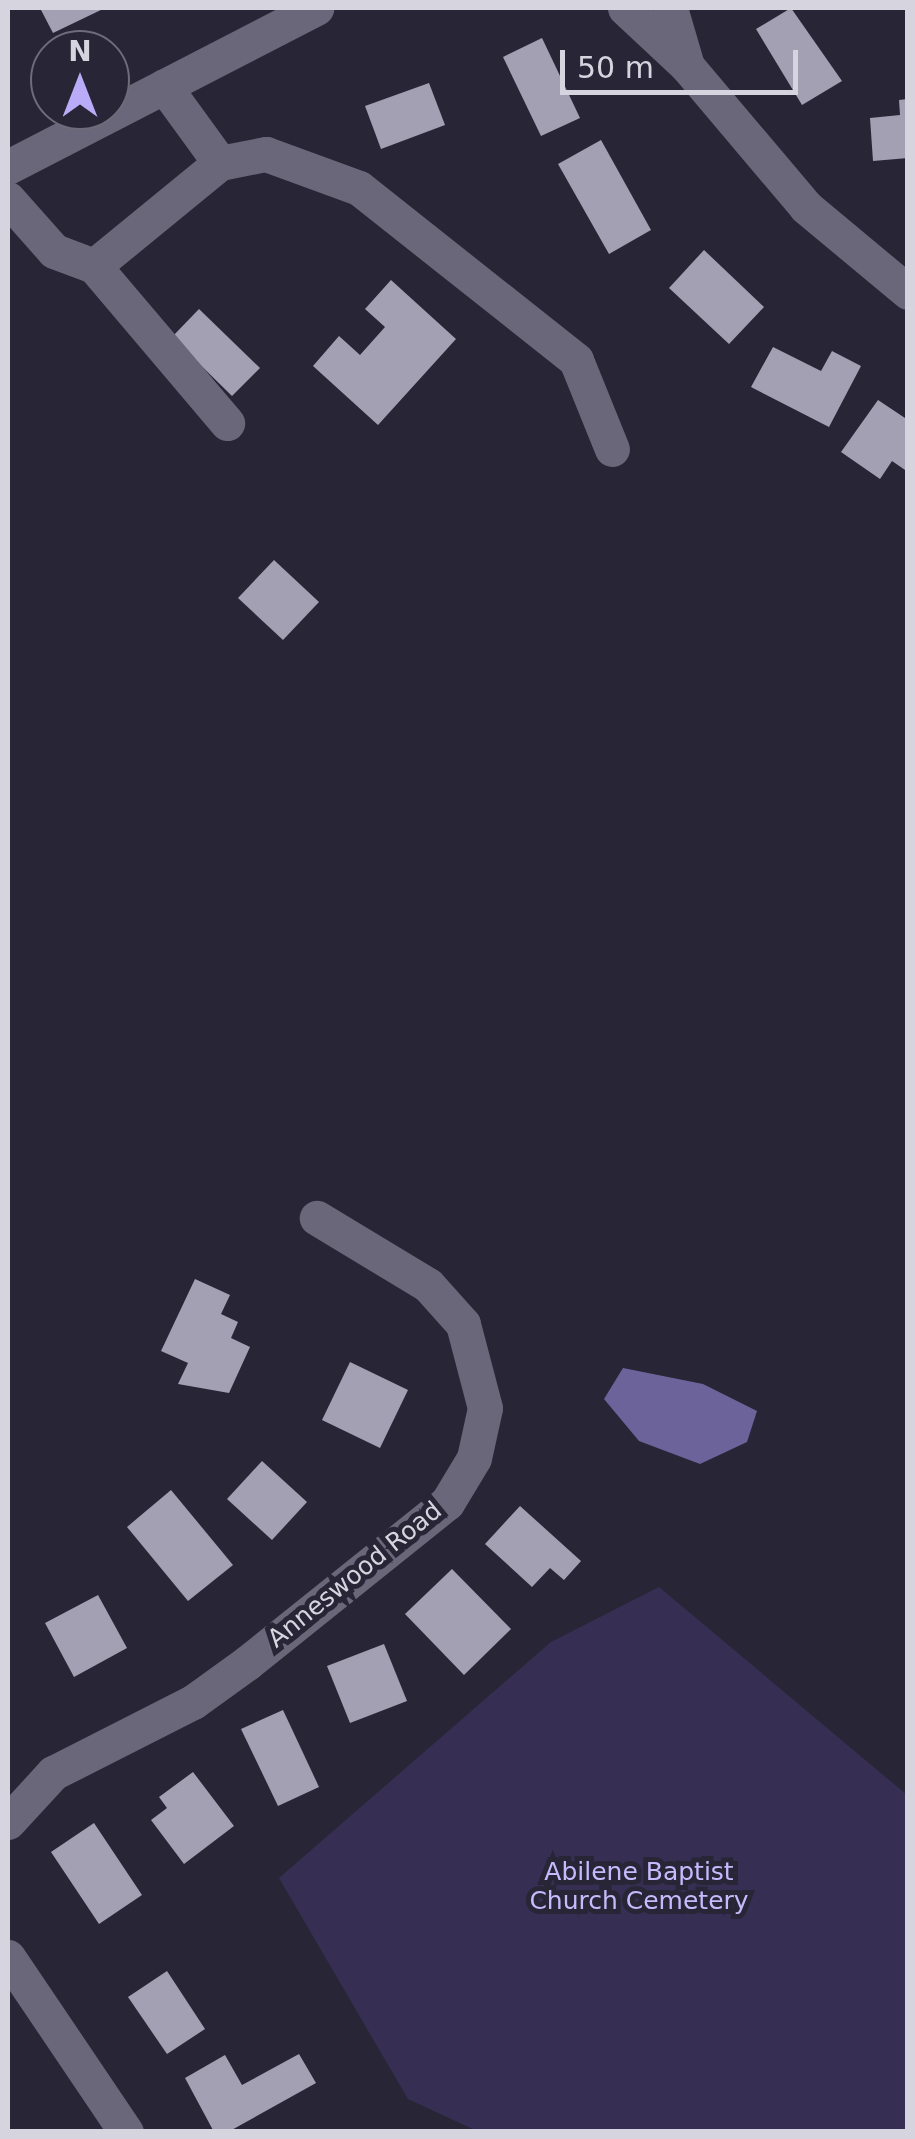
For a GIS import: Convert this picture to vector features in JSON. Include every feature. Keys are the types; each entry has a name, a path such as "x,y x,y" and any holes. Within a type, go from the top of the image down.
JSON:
{"street":[{"path":"8,166 316,8"},
{"path":"625,8 687,66 806,206 908,292"},
{"path":"670,8 687,66"},
{"path":"164,86 220,163"},
{"path":"94,266 220,163 266,154 359,188 576,360 612,449"},
{"path":"8,198 54,251 94,266 228,424"},
{"name":"Anneswood Road","path":"8,1822 53,1773 194,1702 247,1662 447,1503 474,1458 484,1408 463,1324 428,1285 317,1218"},
{"path":"8,1957 126,2132"}],"green space":[{"name":"Abilene Baptist Church Cemetery","path":"659,1587 907,1795 907,2131 477,2131 408,2099 279,1878 551,1642"}],"shaded area":[{"path":"623,1368 703,1384 757,1411 747,1442 700,1464 639,1441 604,1399"}],"building":[{"path":"40,8 105,8 59,30 51,30"},
{"path":"791,8 842,81 802,105 756,29"},
{"path":"542,38 580,118 541,136 503,57"},
{"path":"429,83 445,125 381,149 365,106"},
{"path":"908,99 908,158 873,161 870,118 900,115 899,100"},
{"path":"601,140 651,230 609,254 558,164"},
{"path":"704,250 764,307 729,344 669,288"},
{"path":"391,280 456,339 378,425 313,366 339,336 360,355 385,327 365,309"},
{"path":"199,309 260,368 232,396 172,337"},
{"path":"773,347 821,371 832,351 861,366 829,427 751,387"},
{"path":"878,400 908,420 908,472 892,461 880,479 841,452"},
{"path":"274,560 319,602 283,640 238,598"},
{"path":"195,1279 230,1295 221,1314 238,1322 231,1338 250,1347 229,1393 178,1384 188,1363 161,1351"},
{"path":"350,1362 408,1390 380,1448 322,1420"},
{"path":"262,1461 307,1502 272,1540 227,1499"},
{"path":"171,1490 233,1565 188,1601 127,1527"},
{"path":"520,1506 581,1561 564,1580 550,1568 532,1587 485,1544"},
{"path":"452,1569 511,1629 464,1675 405,1614"},
{"path":"98,1595 127,1648 74,1677 45,1623"},
{"path":"384,1644 407,1701 350,1723 327,1666"},
{"path":"283,1710 319,1787 278,1806 241,1729"},
{"path":"193,1772 234,1826 184,1864 151,1820 167,1808 159,1797"},
{"path":"94,1823 142,1895 99,1924 51,1852"},
{"path":"167,1971 205,2029 167,2054 128,1997"},
{"path":"299,2054 316,2083 228,2132 214,2132 185,2078 225,2055 242,2085"}]}
